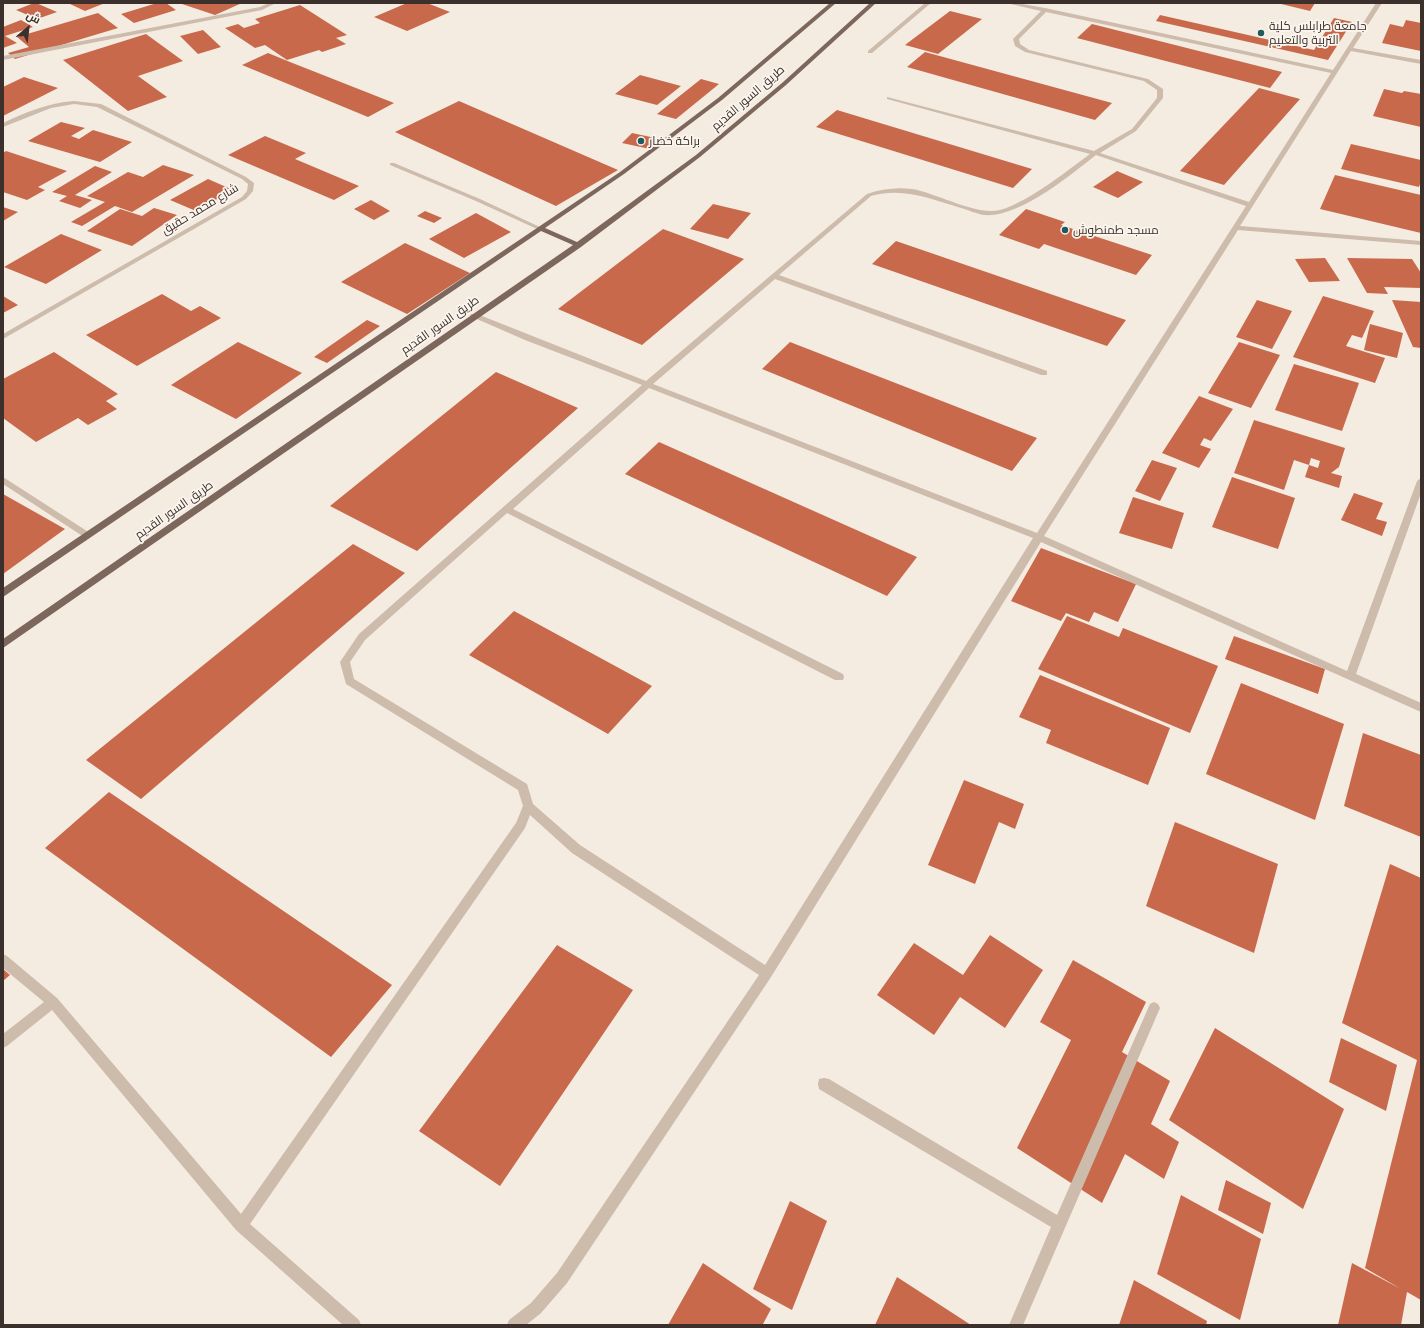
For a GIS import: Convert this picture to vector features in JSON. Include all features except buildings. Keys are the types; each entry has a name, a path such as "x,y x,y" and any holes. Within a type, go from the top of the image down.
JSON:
{"main road":[{"name":"طريق السور القديم","path":"3,593 622,173 720,99 833,3"},
{"name":"طريق السور القديم","path":"3,644 578,245 698,156 784,84 873,3"},
{"path":"539,228 578,245"}],"street":[{"path":"3,58 262,8 274,3"},
{"path":"870,52 928,3"},
{"path":"1009,3 1335,72"},
{"path":"514,1325 536,1308 562,1278 767,973 1039,537 1379,3"},
{"path":"767,973 576,849 528,806 523,787 350,681 345,662 362,637 647,385 869,195 883,191 912,192 984,214 1001,212 1024,202 1095,154 1134,130 1160,98 1160,89 1146,80 1027,51 1018,45 1016,39 1045,10"},
{"path":"1350,48 1421,62"},
{"path":"889,98 1095,154 1250,205"},
{"name":"شارع محمد حقيق","path":"3,125 28,113 60,103 86,102 99,105 244,178 250,183 250,191 244,198 3,337"},
{"path":"392,164 478,200 539,228"},
{"path":"1235,228 1421,243"},
{"path":"774,276 1044,373"},
{"path":"474,316 647,385 1039,537 1421,708"},
{"path":"3,480 88,535"},
{"path":"1350,677 1421,481"},
{"path":"506,509 839,677"},
{"path":"241,1225 521,825 528,806"},
{"path":"3,960 53,1002 241,1225 354,1325"},
{"path":"3,1042 53,1002"},
{"path":"1016,1325 1154,1008"},
{"path":"824,1084 1060,1224"}],"place":[{"name":"جامعة طرابلس كلية التربية والتعليم","path":"1261,33"},
{"name":"براكة خضار","path":"641,141"},
{"name":"مسجد طمنطوش","path":"1065,230"}]}
